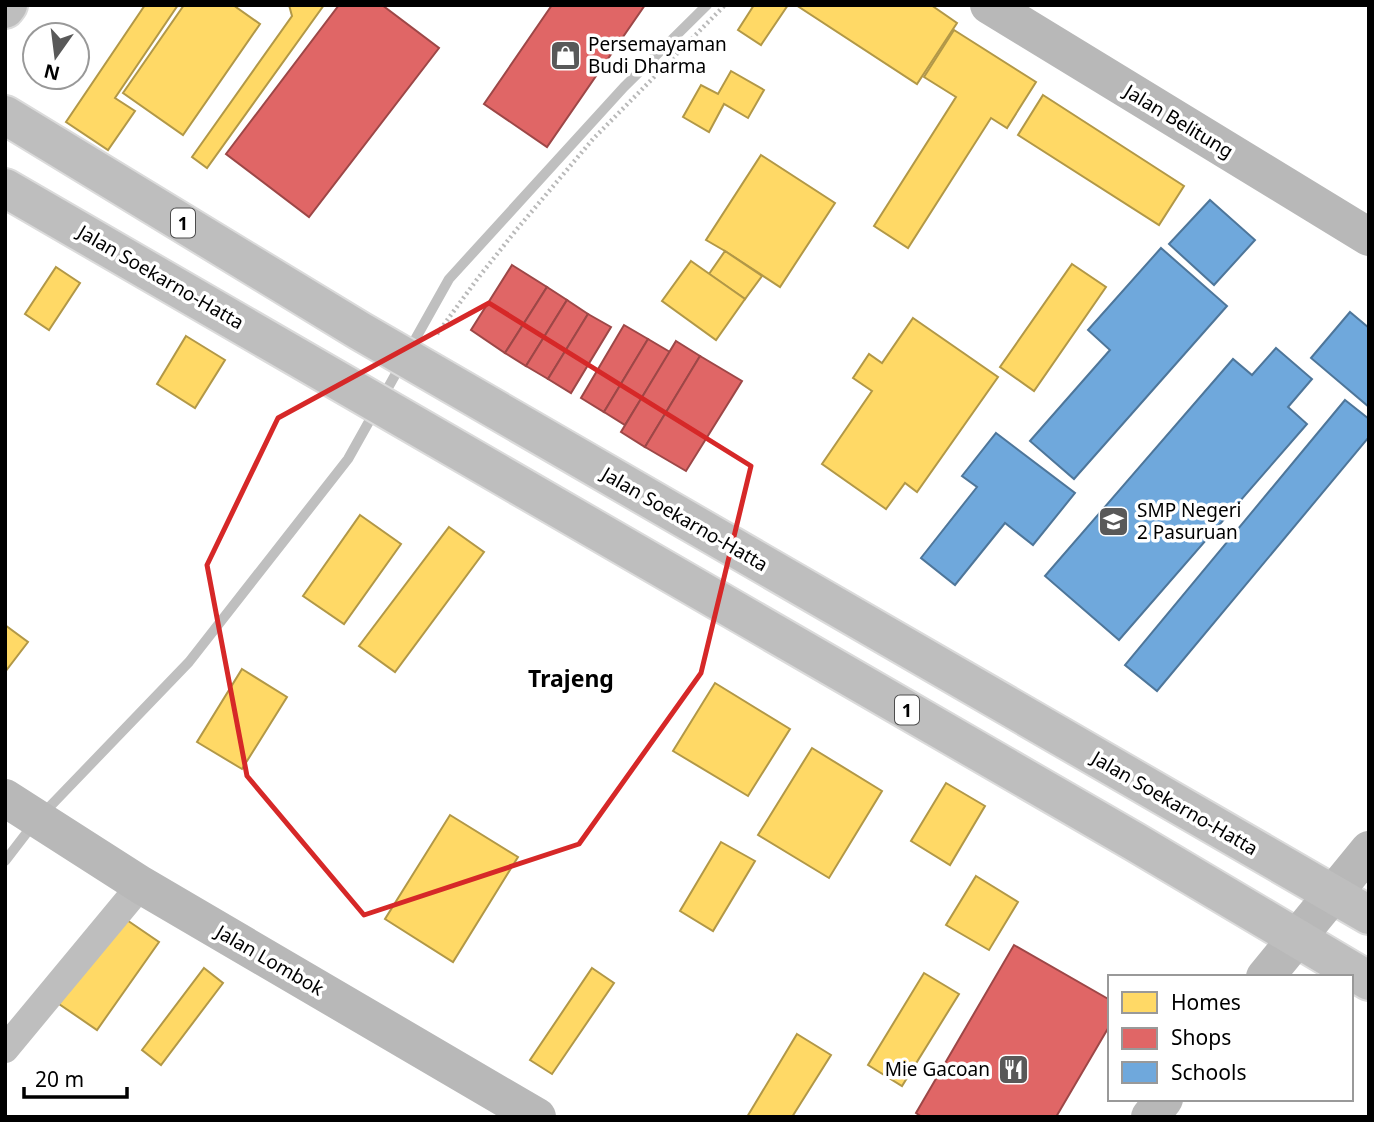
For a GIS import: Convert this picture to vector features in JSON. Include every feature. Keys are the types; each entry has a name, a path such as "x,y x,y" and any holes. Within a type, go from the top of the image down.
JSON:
{"highway":[{"name":"Jalan Soekarno-Hatta","path":"5,116 418,365 1369,915"},
{"name":"Jalan Soekarno-Hatta","path":"5,188 1147,849 1369,981"}],"street":[{"name":"Jalan Belitung","path":"989,5 1369,237"},
{"name":"Jalan Lombok","path":"14,804 141,885 525,1114"},
{"path":"1267,975 1369,850"},
{"path":"5,1049 141,885"},
{"path":"1150,1117 1162,1101"}],"path":[{"path":"418,365 441,327 549,190 593,139 725,5"}],"highlighted area":[{"path":"489,303 751,466 701,673 579,844 364,915 247,776 207,565 278,418"}],"building: Homes":[{"path":"145,5 178,5 115,98 135,111 108,150 66,122 87,91 91,91 91,85"},
{"path":"184,5 233,5 260,24 183,135 123,93"},
{"path":"289,5 324,5 207,168 192,157 292,16"},
{"path":"754,5 788,5 761,45 738,30"},
{"path":"796,5 931,5 957,23 917,84"},
{"path":"954,30 1036,82 1007,128 991,118 908,248 874,226 956,97 924,77"},
{"path":"731,71 764,90 748,118 724,104 709,132 683,117 701,85 718,94"},
{"path":"1043,95 1184,186 1159,225 1018,135"},
{"path":"761,155 835,203 780,287 706,240"},
{"path":"725,251 762,276 745,299 709,274"},
{"path":"691,261 745,299 716,340 662,301"},
{"path":"1072,264 1106,287 1034,391 1000,367"},
{"path":"56,267 80,283 49,330 25,314"},
{"path":"913,318 998,377 917,492 905,483 886,509 822,464 872,391 853,378 869,354 882,363"},
{"path":"186,336 225,360 195,408 157,384"},
{"path":"360,515 401,544 344,624 303,596"},
{"path":"449,527 484,552 395,672 359,646"},
{"path":"5,625 28,642 5,672"},
{"path":"242,669 287,697 242,769 197,742"},
{"path":"715,683 790,729 748,796 673,751"},
{"path":"812,748 882,791 829,878 758,835"},
{"path":"946,783 985,806 950,865 911,841"},
{"path":"450,815 518,857 453,962 385,919"},
{"path":"721,842 755,861 713,931 680,911"},
{"path":"976,876 1018,902 989,950 946,925"},
{"path":"121,916 159,942 97,1030 59,1004"},
{"path":"204,968 223,983 161,1065 142,1050"},
{"path":"592,968 614,983 552,1074 530,1060"},
{"path":"924,973 959,994 902,1086 868,1065"},
{"path":"797,1034 831,1055 792,1117 747,1117"}],"building: Shops":[{"path":"339,5 382,5 439,48 309,217 226,154"},
{"name":"Persemayaman Budi Dharma","path":"552,5 645,5 547,147 484,104"},
{"path":"512,265 547,287 505,353 471,330"},
{"path":"547,287 567,300 526,366 505,353"},
{"path":"567,300 588,314 548,379 526,366"},
{"path":"588,314 611,327 571,393 548,379"},
{"path":"624,325 648,339 604,412 581,398"},
{"path":"648,339 670,352 625,425 604,412"},
{"path":"676,341 700,356 645,447 621,432"},
{"path":"700,356 742,381 686,471 645,447"},
{"name":"Mie Gacoan","path":"1014,945 1108,999 1108,1028 1056,1117 922,1117 916,1113"}],"building: Schools":[{"path":"1210,200 1255,240 1214,285 1169,244"},
{"path":"1161,248 1227,306 1074,479 1030,441 1110,350 1088,330"},
{"path":"1350,312 1369,328 1369,407 1311,358"},
{"path":"1276,348 1312,379 1288,407 1307,424 1119,640 1045,576 1233,359 1252,375"},
{"path":"1345,400 1369,419 1369,437 1157,691 1125,665"},
{"path":"996,433 1075,493 1033,545 1005,523 955,585 921,558 977,487 962,476"}],"waterway":[{"path":"5,861 35,822 189,662 348,459 449,279 624,87 707,5"}],"place":[{"name":"Persemayaman Budi Dharma","path":"565,55"},
{"name":"SMP Negeri 2 Pasuruan","path":"1114,521"},
{"name":"Mie Gacoan","path":"1013,1069"}],"district":[{"name":"Trajeng","path":"571,678"}]}
